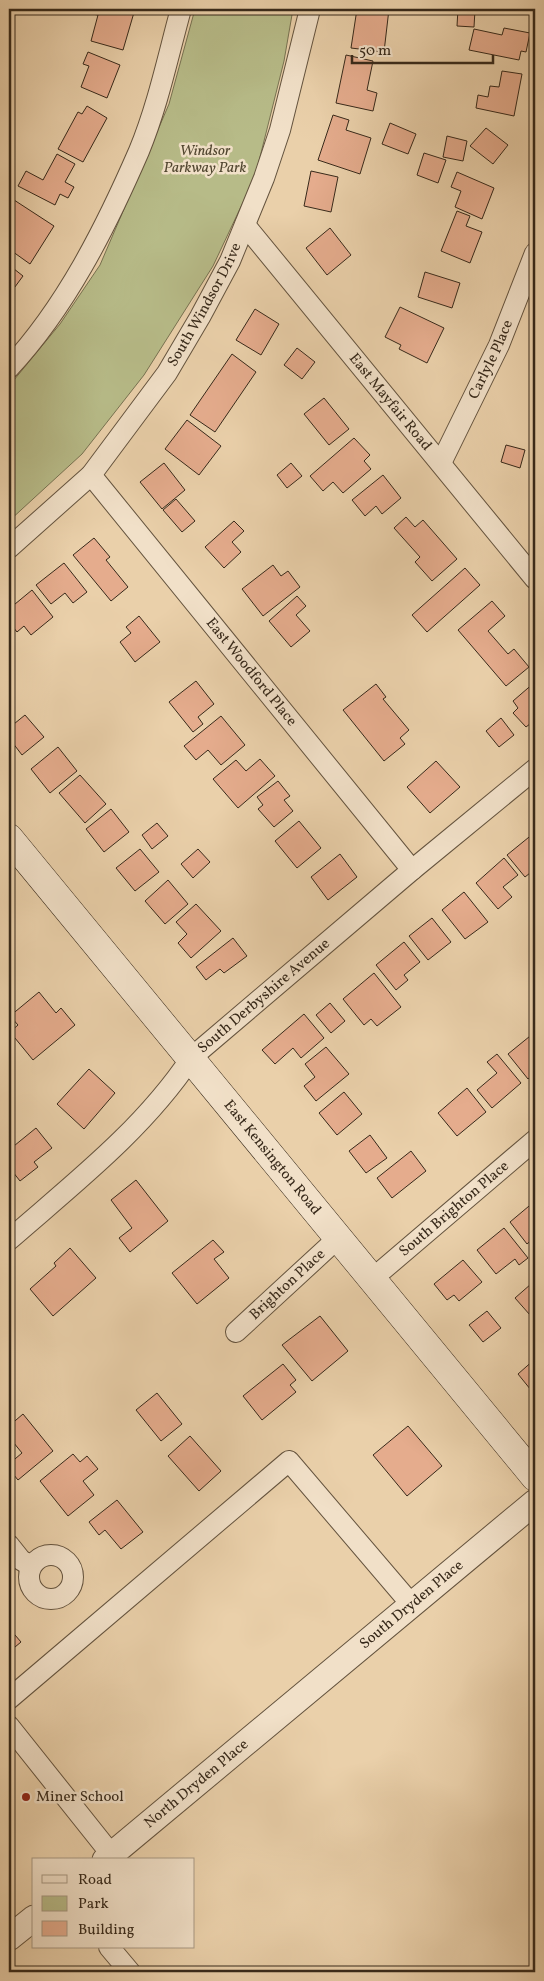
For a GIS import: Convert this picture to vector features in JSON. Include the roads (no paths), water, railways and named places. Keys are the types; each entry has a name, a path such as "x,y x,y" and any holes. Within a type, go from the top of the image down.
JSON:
{"main road":[{"name":"East Kensington Road","path":"9,838 535,1477"}],"street":[{"path":"9,368 25,350 82,268 135,158 161,85 181,9"},
{"name":"South Windsor Drive","path":"9,548 91,475 167,373 230,261 246,224 280,130 310,9"},
{"name":"East Mayfair Road","path":"246,224 535,579"},
{"name":"Carlyle Place","path":"441,463 500,346 535,253"},
{"name":"East Woodford Place","path":"91,475 412,870"},
{"name":"South Derbyshire Avenue","path":"9,1240 130,1133 175,1082 191,1058 412,870 535,769"},
{"name":"South Brighton Place","path":"372,1279 535,1140"},
{"name":"Brighton Place","path":"236,1332 338,1238"},
{"path":"9,1698 289,1461 411,1604"},
{"name":"South Dryden Place","path":"287,1708 535,1502"},
{"path":"9,1545 21,1560 31,1566"},
{"name":"North Dryden Place","path":"108,1857 287,1708"},
{"path":"9,1726 108,1857"},
{"path":"9,1938 32,1920"},
{"path":"110,1948 130,1972"}],"place":[{"name":"Miner School","path":"26,1797"}],"park label":[{"name":"Windsor Parkway Park","path":"205,160"}]}
